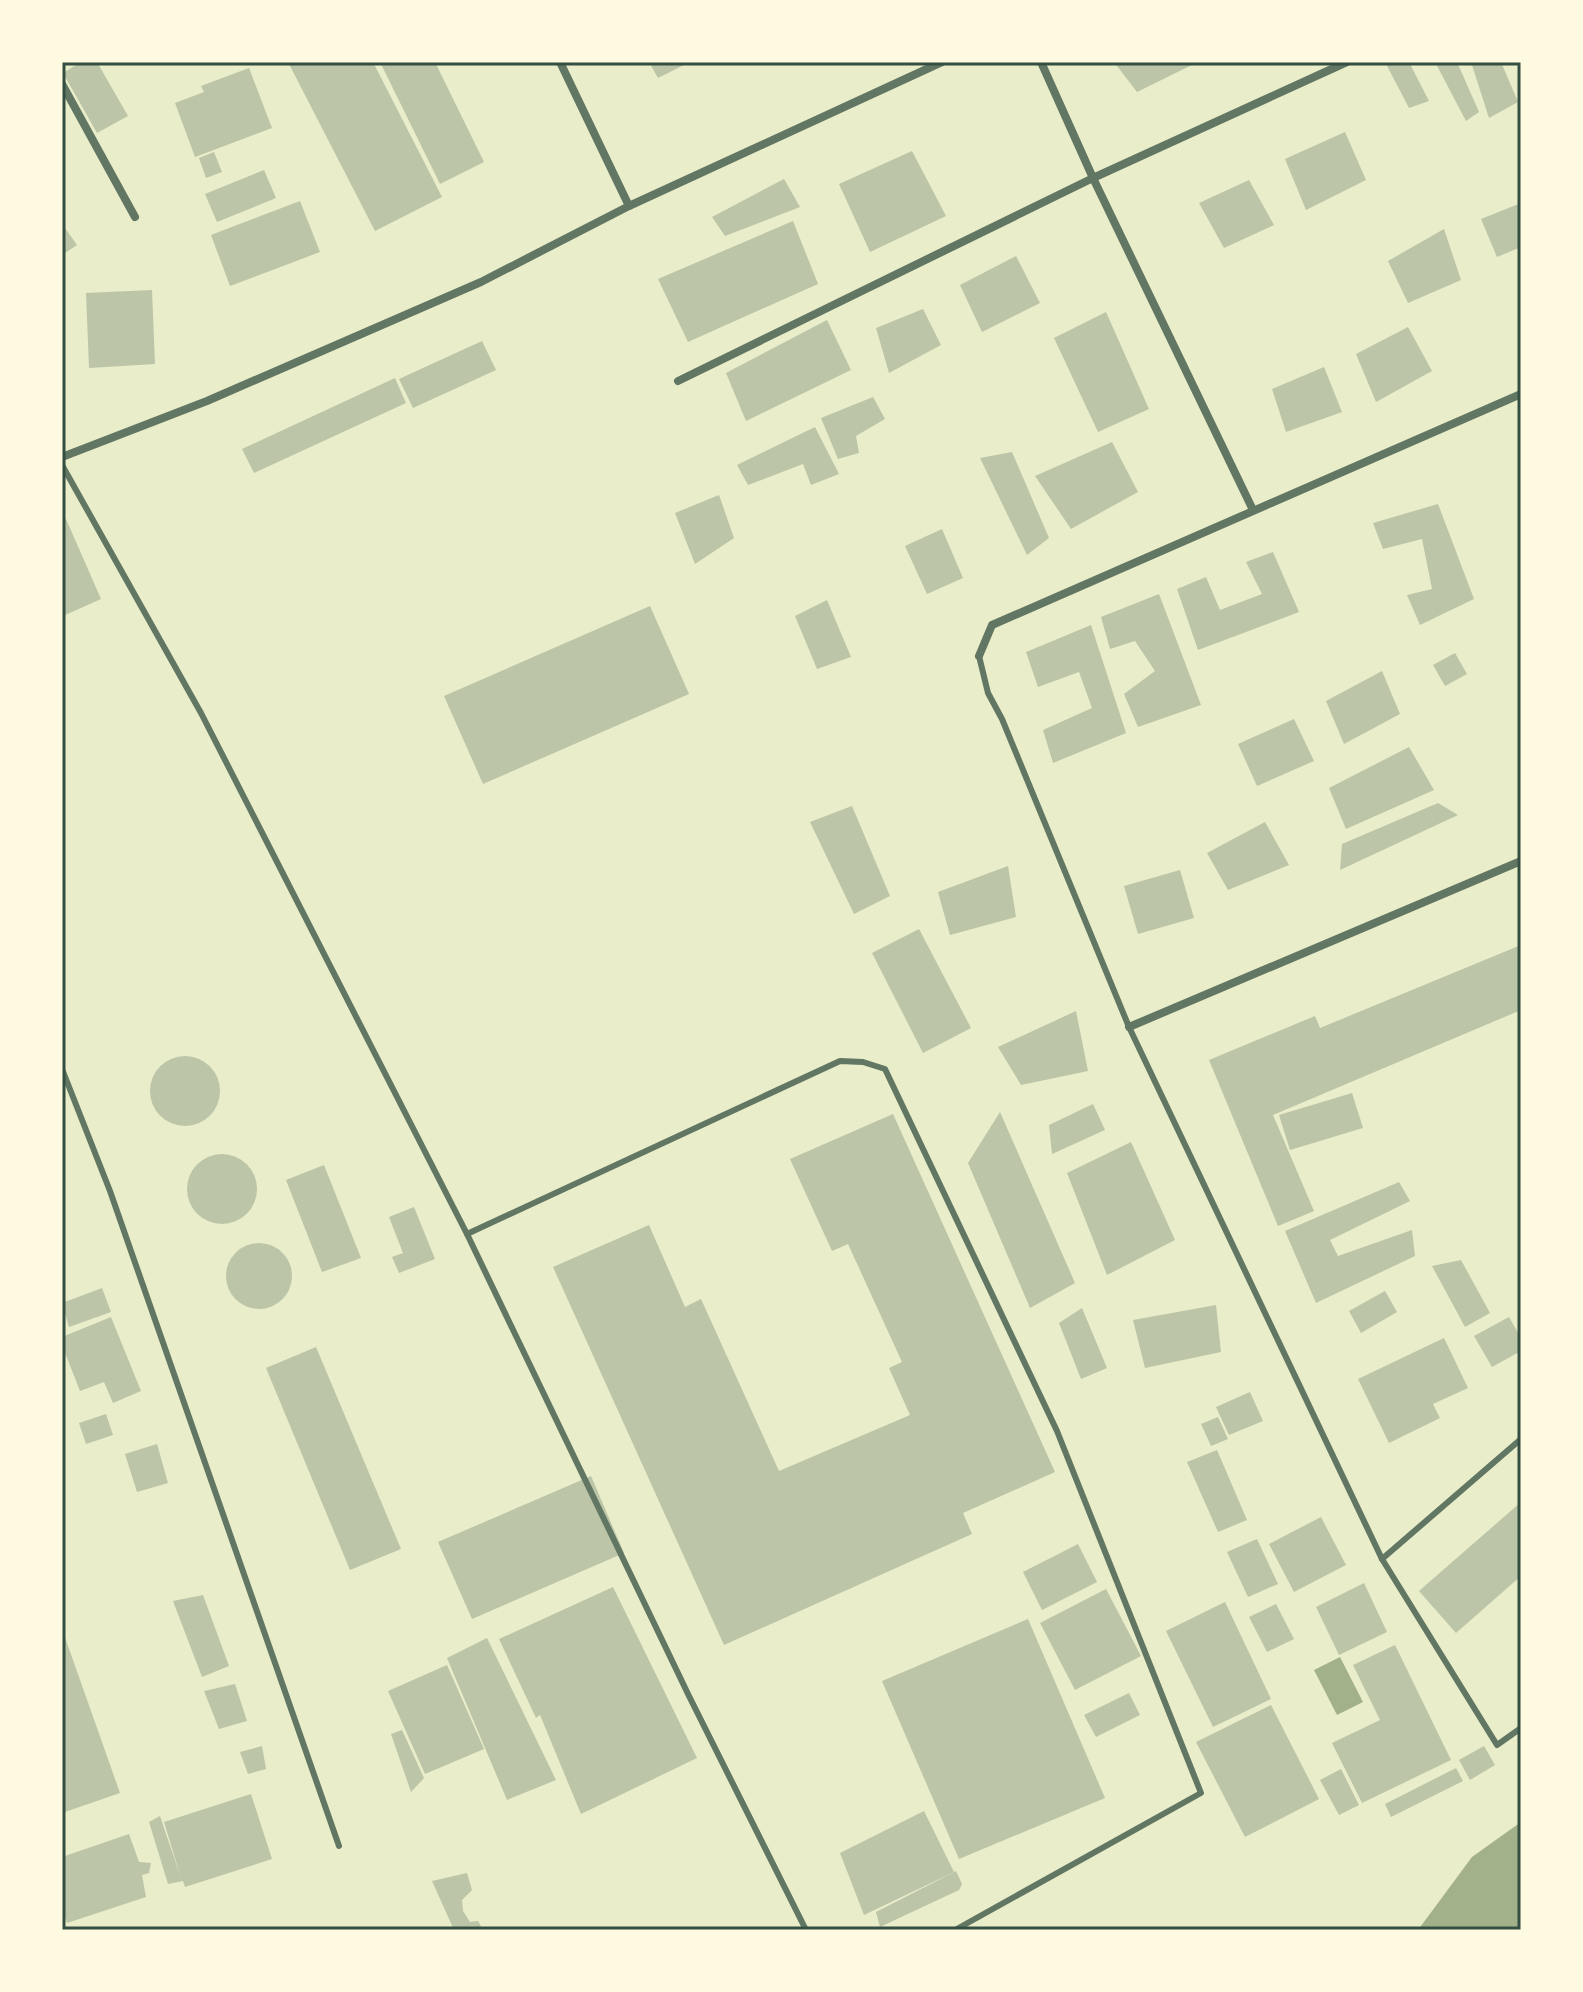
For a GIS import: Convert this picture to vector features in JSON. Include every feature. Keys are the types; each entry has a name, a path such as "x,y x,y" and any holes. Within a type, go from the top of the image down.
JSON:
{"street":[{"path":"560,62 629,206"},
{"path":"62,457 207,401 481,282 629,206 942,62"},
{"path":"1041,62 1093,178 1253,510"},
{"path":"678,381 1093,178 1347,62"},
{"path":"62,84 135,217"},
{"path":"979,656 992,625 1521,394"},
{"path":"1129,1027 1521,861"}],"lane":[{"path":"62,465 201,713 467,1234 689,1696 806,1930"},
{"path":"979,656 988,693 1002,719 1129,1027 1382,1559 1497,1745 1521,1728"},
{"path":"467,1234 840,1061 863,1062 885,1069 1057,1431 1201,1793 955,1930"},
{"path":"62,1069 110,1191 339,1846"},
{"path":"1382,1559 1521,1439"}],"shaded area":[{"path":"1340,1657 1363,1702 1337,1715 1314,1670"},
{"path":"1521,1822 1521,1930 1418,1930 1472,1857"}],"building":[{"path":"81,62 97,62 128,116 97,133 63,73"},
{"path":"288,62 373,62 442,197 375,231"},
{"path":"380,62 435,62 484,162 440,184"},
{"path":"649,62 690,62 658,78"},
{"path":"1114,62 1198,62 1137,92"},
{"path":"1385,62 1409,62 1429,101 1409,108"},
{"path":"1435,62 1457,62 1479,112 1466,121"},
{"path":"1471,62 1501,62 1518,102 1489,118"},
{"path":"249,68 272,128 195,157 175,103 204,92 201,86"},
{"path":"1345,132 1366,180 1306,210 1285,159"},
{"path":"912,151 946,216 870,252 839,184"},
{"path":"214,152 222,172 206,178 199,158"},
{"path":"264,170 276,198 217,222 205,194"},
{"path":"784,179 800,207 725,236 712,217"},
{"path":"1249,180 1274,225 1224,248 1199,203"},
{"path":"300,201 320,252 230,286 211,235"},
{"path":"1521,203 1521,247 1497,257 1481,219"},
{"path":"793,221 818,284 688,342 658,279"},
{"path":"62,224 77,245 62,255"},
{"path":"1444,229 1461,280 1408,303 1388,261"},
{"path":"1016,256 1040,303 982,332 960,285"},
{"path":"152,290 155,364 89,368 86,293"},
{"path":"923,309 941,345 889,373 876,328"},
{"path":"1106,312 1149,409 1098,432 1054,338"},
{"path":"827,320 851,370 746,421 726,373"},
{"path":"1408,327 1432,371 1376,402 1356,354"},
{"path":"482,341 496,370 413,408 399,379"},
{"path":"1324,367 1342,412 1286,432 1272,389"},
{"path":"395,378 406,403 254,473 242,449"},
{"path":"873,397 885,419 856,436 859,453 838,459 821,418"},
{"path":"815,427 839,474 811,485 803,464 748,485 737,465"},
{"path":"1112,442 1138,492 1071,529 1035,476"},
{"path":"1012,452 1049,538 1027,555 980,458"},
{"path":"719,495 734,538 695,564 675,513"},
{"path":"1438,504 1474,599 1420,625 1407,595 1432,589 1422,539 1383,549 1373,523"},
{"path":"66,519 101,599 63,616 62,521"},
{"path":"942,529 963,578 927,594 905,546"},
{"path":"1273,552 1299,612 1198,650 1177,589 1206,577 1220,610 1262,594 1246,562"},
{"path":"1159,594 1201,705 1138,727 1124,694 1155,671 1135,641 1110,649 1101,617"},
{"path":"827,600 851,657 817,669 795,616"},
{"path":"650,606 689,694 483,784 444,696"},
{"path":"1091,625 1126,733 1053,763 1043,730 1092,708 1079,672 1038,687 1026,652"},
{"path":"1455,653 1467,674 1445,686 1433,665"},
{"path":"1382,671 1400,714 1344,744 1326,701"},
{"path":"1294,719 1314,761 1257,786 1238,744"},
{"path":"1409,747 1434,790 1346,829 1329,788"},
{"path":"1438,803 1458,815 1340,870 1342,844"},
{"path":"852,806 890,896 854,914 810,822"},
{"path":"1265,822 1289,865 1228,890 1207,853"},
{"path":"1008,866 1016,917 950,935 938,892"},
{"path":"1180,870 1194,918 1138,934 1124,886"},
{"path":"919,929 971,1028 923,1053 872,953"},
{"path":"1521,945 1521,1010 1273,1115 1314,1211 1278,1226 1209,1060 1315,1016 1320,1028"},
{"path":"1076,1011 1088,1071 1021,1085 998,1047"},
{"path":"185,1056 210,1066 220,1091 210,1116 185,1126 160,1116 150,1091 160,1066"},
{"path":"1352,1093 1363,1128 1290,1150 1279,1115"},
{"path":"1093,1104 1105,1130 1052,1154 1049,1125"},
{"path":"1000,1112 1075,1283 1030,1308 968,1163"},
{"path":"893,1114 1055,1472 963,1513 972,1534 724,1645 553,1267 649,1225 685,1307 701,1299 779,1471 910,1415 889,1368 902,1362 848,1244 832,1251 790,1159"},
{"path":"1131,1142 1175,1240 1107,1275 1067,1173"},
{"path":"222,1154 247,1164 257,1189 247,1214 222,1224 197,1214 187,1189 197,1164"},
{"path":"324,1165 361,1258 322,1272 286,1180"},
{"path":"1399,1182 1410,1201 1330,1240 1338,1256 1412,1230 1415,1256 1316,1303 1285,1231"},
{"path":"414,1207 435,1259 399,1273 392,1257 403,1253 389,1217"},
{"path":"253,1243 265,1243 277,1248 287,1258 292,1276 290,1289 277,1304 265,1309 253,1309 241,1304 231,1294 226,1282 226,1270 231,1258 241,1248"},
{"path":"1461,1260 1490,1313 1465,1327 1432,1266"},
{"path":"102,1288 111,1312 69,1327 62,1303"},
{"path":"1385,1291 1397,1312 1361,1333 1349,1311"},
{"path":"1216,1305 1221,1352 1145,1368 1133,1320"},
{"path":"1082,1308 1107,1368 1081,1379 1059,1323"},
{"path":"111,1317 141,1391 113,1403 104,1382 80,1391 62,1345 62,1337"},
{"path":"1509,1317 1521,1338 1521,1351 1492,1367 1474,1336"},
{"path":"1444,1338 1468,1388 1433,1404 1440,1418 1389,1443 1358,1379"},
{"path":"316,1347 401,1549 350,1570 266,1368"},
{"path":"1250,1392 1263,1421 1229,1435 1216,1407"},
{"path":"106,1414 113,1435 86,1444 79,1423"},
{"path":"1218,1417 1228,1439 1211,1446 1201,1424"},
{"path":"157,1444 168,1483 137,1492 125,1454"},
{"path":"1217,1450 1247,1520 1218,1532 1187,1462"},
{"path":"591,1476 624,1553 472,1619 438,1542"},
{"path":"1521,1502 1521,1576 1456,1633 1419,1591"},
{"path":"1321,1517 1346,1565 1294,1592 1269,1544"},
{"path":"1257,1539 1278,1584 1248,1597 1227,1552"},
{"path":"1078,1544 1097,1582 1042,1610 1023,1572"},
{"path":"1364,1583 1387,1632 1339,1655 1316,1607"},
{"path":"613,1587 697,1758 581,1814 540,1715 536,1718 499,1639"},
{"path":"1106,1589 1141,1656 1075,1690 1040,1623"},
{"path":"203,1595 229,1666 202,1677 173,1601"},
{"path":"1225,1602 1271,1699 1213,1727 1166,1631"},
{"path":"1276,1604 1294,1639 1267,1652 1249,1617"},
{"path":"1028,1619 1105,1798 959,1859 882,1681"},
{"path":"62,1629 120,1793 62,1813"},
{"path":"487,1638 556,1780 507,1800 447,1658"},
{"path":"1395,1645 1451,1760 1362,1803 1332,1743 1380,1720 1353,1665"},
{"path":"447,1665 484,1749 425,1774 388,1691"},
{"path":"235,1684 247,1721 219,1729 204,1691"},
{"path":"1129,1693 1140,1715 1096,1737 1084,1715"},
{"path":"1271,1705 1319,1799 1245,1837 1196,1742"},
{"path":"402,1730 424,1778 411,1792 391,1734"},
{"path":"262,1746 266,1769 248,1774 240,1752"},
{"path":"1484,1746 1495,1765 1470,1780 1459,1760"},
{"path":"1456,1768 1463,1781 1391,1817 1385,1804"},
{"path":"1341,1769 1359,1805 1339,1815 1320,1780"},
{"path":"251,1794 272,1859 185,1887 183,1881 168,1884 149,1822 160,1816 181,1878 164,1822"},
{"path":"924,1811 954,1872 864,1915 840,1853"},
{"path":"129,1834 139,1862 151,1863 149,1873 142,1875 146,1897 67,1923 62,1909 62,1857"},
{"path":"956,1871 962,1884 959,1890 880,1927 876,1912"},
{"path":"467,1873 472,1890 462,1900 463,1911 470,1922 478,1921 483,1930 454,1930 432,1881"}]}
